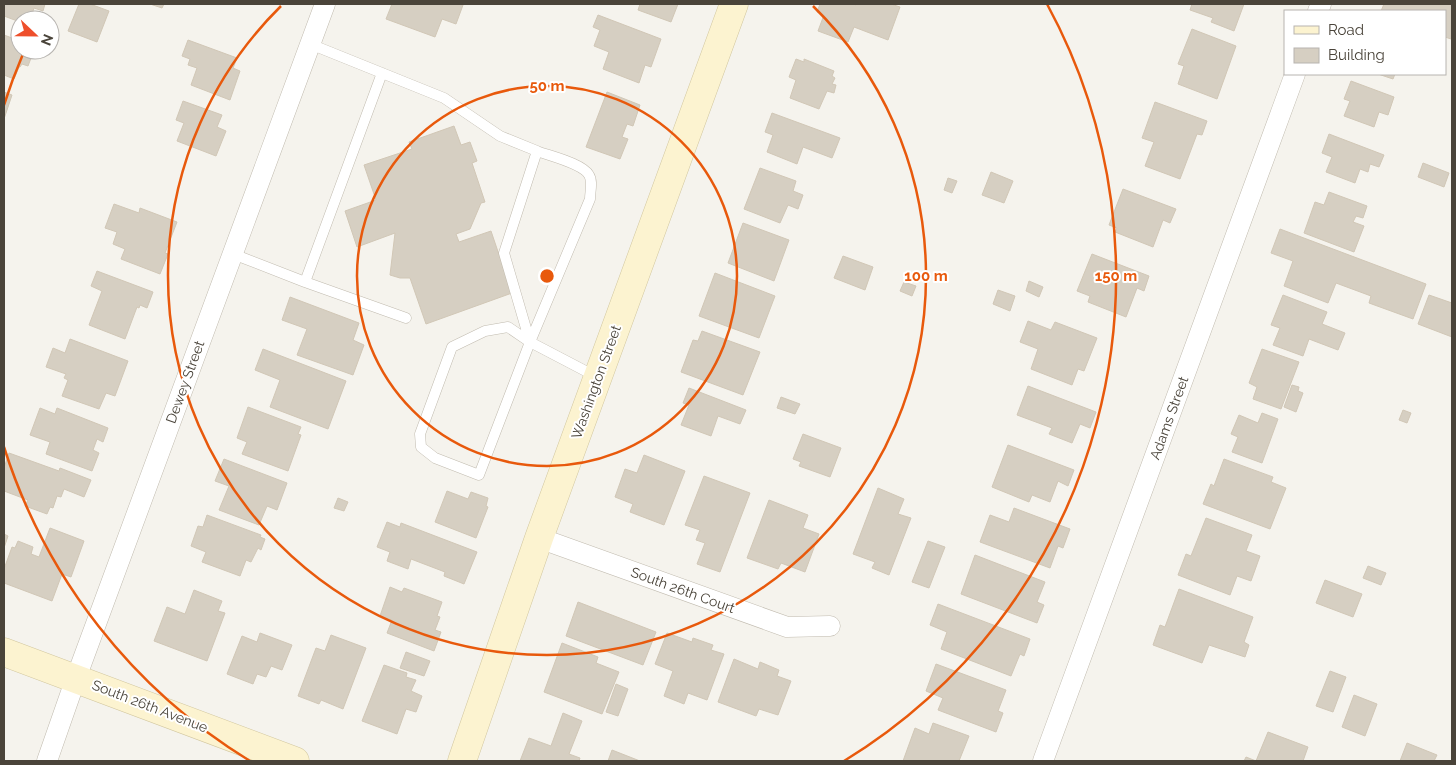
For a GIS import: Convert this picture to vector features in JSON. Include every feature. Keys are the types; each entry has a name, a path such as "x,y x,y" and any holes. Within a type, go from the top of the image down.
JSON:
{"street":[{"name":"Dewey Street","path":"47,761 325,4"},
{"name":"Washington Street","path":"462,761 539,538 734,4"},
{"name":"Adams Street","path":"1043,761 1295,75"},
{"name":"South 26th Court","path":"539,538 787,627 830,626"},
{"name":"South 26th Avenue","path":"4,652 296,761"}],"lane":[{"path":"310,44 444,98 500,136 579,167 589,175 591,184 590,199 530,342 479,475 435,458 421,447 420,434 452,346 486,331 508,327 530,342 597,377"},
{"path":"305,282 382,73"},
{"path":"530,342 504,254 537,151"},
{"path":"232,254 406,318"}],"building":[{"path":"4,4 45,4 43,10 34,8 33,10 10,10 10,18 4,16"},
{"path":"79,4 90,4 109,11 97,42 68,31"},
{"path":"150,4 164,4 162,8"},
{"path":"392,4 463,5 456,24 442,19 435,37 386,19"},
{"path":"640,4 678,4 671,22 638,10"},
{"path":"820,4 891,4 900,7 888,40 854,27 848,42 818,31 824,15 817,12"},
{"path":"1192,4 1244,4 1234,31 1211,22 1213,18 1190,10"},
{"path":"1384,4 1452,4 1451,39 1446,37 1446,10 1381,10"},
{"path":"598,15 661,39 651,67 645,65 639,83 603,69 609,52 594,46 600,30 593,27"},
{"path":"1192,29 1236,46 1217,99 1178,84 1184,66 1178,64"},
{"path":"4,35 10,37 10,60 30,60 28,66 22,64 19,67 14,79 4,75"},
{"path":"188,40 237,58 233,68 240,71 230,100 191,85 197,68 188,65 190,59 182,56"},
{"path":"796,59 804,62 804,59 834,71 832,76 835,78 832,84 836,85 834,93 827,91 819,109 790,98 796,80 789,77"},
{"path":"1381,75 1395,75 1393,79"},
{"path":"1351,81 1394,97 1388,115 1379,112 1374,127 1344,116 1350,101 1344,99"},
{"path":"4,92 12,95 4,119"},
{"path":"607,92 640,105 633,126 627,124 622,137 628,139 620,159 586,147"},
{"path":"183,101 222,115 217,127 226,131 216,156 177,141 184,123 176,120"},
{"path":"1155,102 1207,121 1202,135 1197,134 1180,179 1145,166 1154,142 1142,138"},
{"path":"772,113 840,138 832,158 803,147 797,164 767,152 773,135 765,132"},
{"path":"454,126 461,145 470,142 477,161 472,163 485,202 481,203 470,229 456,234 459,242 491,231 512,293 426,324 410,278 390,275 395,233 357,247 345,211 376,200 364,165 412,149 409,142"},
{"path":"1329,134 1384,155 1379,167 1370,164 1368,172 1360,169 1355,183 1326,172 1332,157 1322,153"},
{"path":"1423,163 1449,173 1444,187 1418,177"},
{"path":"760,168 796,181 793,191 803,195 798,209 788,205 780,223 744,209"},
{"path":"991,172 1013,181 1004,203 982,195"},
{"path":"948,178 957,181 952,193 944,190"},
{"path":"1123,189 1176,209 1170,223 1163,220 1153,247 1115,232 1117,228 1109,225"},
{"path":"1329,192 1367,206 1363,218 1356,216 1353,222 1364,226 1354,252 1304,233 1315,202 1324,205"},
{"path":"114,204 139,213 140,208 177,222 165,253 168,254 160,274 121,259 125,249 113,244 117,232 105,228"},
{"path":"743,223 789,240 774,281 728,263"},
{"path":"1280,229 1426,284 1413,319 1369,303 1371,296 1336,283 1328,303 1284,286 1293,261 1271,253"},
{"path":"1092,254 1149,276 1144,291 1137,288 1126,317 1088,302 1090,296 1077,291"},
{"path":"843,256 873,267 865,290 834,278"},
{"path":"97,271 153,292 147,308 140,305 139,308 137,307 125,339 89,325 102,291 91,286"},
{"path":"715,273 775,296 759,338 699,316"},
{"path":"1029,281 1043,287 1039,297 1026,291"},
{"path":"904,282 916,286 912,296 900,291"},
{"path":"998,290 1015,296 1010,311 993,304"},
{"path":"1283,295 1327,312 1322,324 1345,333 1338,350 1309,339 1303,356 1273,345 1280,328 1271,325"},
{"path":"1429,295 1452,303 1452,337 1418,324"},
{"path":"290,297 359,323 353,340 364,345 353,375 297,355 307,329 282,320"},
{"path":"1028,321 1051,330 1055,322 1097,338 1084,371 1078,369 1072,385 1031,369 1038,349 1020,342"},
{"path":"702,331 760,352 743,395 681,372 693,340 698,341"},
{"path":"70,339 128,361 115,396 106,393 99,409 62,396 68,380 64,378 66,374 46,367 53,348 65,353"},
{"path":"263,349 346,381 328,429 270,407 280,380 255,370"},
{"path":"1262,349 1299,362 1281,409 1253,399 1257,387 1249,383"},
{"path":"1292,385 1299,387 1298,391 1303,393 1296,412 1284,407"},
{"path":"1028,386 1096,412 1090,428 1080,424 1072,443 1049,434 1052,428 1017,415"},
{"path":"689,388 746,410 740,424 718,416 711,436 681,425 689,405 683,403"},
{"path":"781,397 800,404 795,414 777,408"},
{"path":"248,407 301,427 298,434 301,435 288,471 242,454 247,442 237,438"},
{"path":"40,408 55,414 57,408 108,428 103,442 97,439 93,450 99,453 92,471 46,454 50,442 30,435"},
{"path":"1403,410 1411,413 1407,423 1399,420"},
{"path":"1262,413 1278,419 1262,463 1232,452 1238,437 1231,434 1239,415 1258,423"},
{"path":"803,434 841,448 830,477 799,466 801,462 793,459"},
{"path":"1008,445 1074,470 1068,486 1058,481 1050,502 1032,495 1029,502 992,487"},
{"path":"9,453 59,471 60,468 91,480 84,497 64,489 61,497 57,496 53,508 50,507 47,514 25,506 28,500 4,491 4,468"},
{"path":"644,455 685,471 664,525 630,512 633,504 615,497 625,469 637,473"},
{"path":"224,459 287,483 277,510 267,506 259,525 219,510 229,486 215,481"},
{"path":"1224,459 1273,477 1271,482 1286,488 1270,529 1203,504 1211,484 1214,486"},
{"path":"704,476 750,493 720,572 697,564 705,543 696,540 700,530 685,525"},
{"path":"878,488 904,499 898,514 911,518 889,575 872,568 875,562 853,554"},
{"path":"447,491 468,499 471,492 488,498 486,506 488,507 476,538 435,522"},
{"path":"338,498 348,502 344,511 334,508"},
{"path":"769,500 808,515 803,528 819,534 805,572 781,563 778,569 747,558"},
{"path":"1014,508 1070,529 1063,548 1058,546 1050,568 980,542 990,515 1009,522"},
{"path":"207,515 261,535 260,537 265,539 261,550 258,548 251,562 246,560 240,576 202,562 206,552 191,546 198,526 203,527"},
{"path":"1206,518 1252,535 1246,551 1260,556 1251,581 1237,576 1230,595 1178,575 1186,554 1191,556"},
{"path":"387,522 400,527 401,523 477,552 464,584 444,576 445,572 411,559 408,569 387,561 390,552 377,547"},
{"path":"50,528 84,541 71,577 62,574 52,601 4,583 4,569 12,547 15,548 18,541 33,547 31,554 39,557"},
{"path":"4,534 8,536 4,548"},
{"path":"928,541 945,547 929,588 912,582"},
{"path":"975,555 1045,582 1037,602 1044,605 1037,623 961,594"},
{"path":"1368,566 1386,573 1381,585 1363,578"},
{"path":"1325,580 1362,594 1353,617 1316,603"},
{"path":"390,587 402,592 404,588 442,602 437,616 440,617 435,630 441,632 434,651 387,633 392,620 380,616"},
{"path":"1179,589 1253,617 1244,642 1249,645 1245,657 1209,645 1202,663 1153,645 1160,625 1165,627"},
{"path":"194,590 222,601 218,611 225,613 207,661 154,641 167,607 185,614"},
{"path":"578,602 656,632 643,665 566,636"},
{"path":"938,604 1030,639 1024,656 1020,654 1011,676 941,649 947,632 930,625"},
{"path":"260,633 292,645 282,670 271,666 266,677 257,674 253,684 227,674 242,636 257,642"},
{"path":"667,633 692,642 693,638 713,645 711,650 724,654 707,700 688,693 684,704 664,696 673,671 655,664"},
{"path":"331,635 366,648 343,709 321,700 319,704 298,696 316,648 325,651"},
{"path":"562,643 598,657 596,663 619,672 602,714 544,692"},
{"path":"406,652 430,661 424,676 400,668"},
{"path":"734,659 758,669 760,662 779,670 777,676 791,681 778,715 759,709 756,716 718,702"},
{"path":"936,664 1006,690 998,711 1003,713 996,732 938,710 943,698 926,691"},
{"path":"384,665 407,673 406,677 416,680 411,691 422,696 416,712 406,709 397,734 362,721"},
{"path":"1330,671 1346,677 1333,712 1316,706"},
{"path":"616,684 628,689 618,716 606,712"},
{"path":"1354,695 1377,704 1365,736 1342,727"},
{"path":"563,713 582,721 569,754 580,758 579,761 520,761 529,738 551,746"},
{"path":"933,723 969,736 959,761 903,761 915,728 929,734"},
{"path":"1268,732 1308,747 1303,761 1256,761"},
{"path":"1407,743 1437,755 1434,761 1400,761"},
{"path":"612,750 640,761 608,761"},
{"path":"1246,757 1256,761 1244,761"}]}
